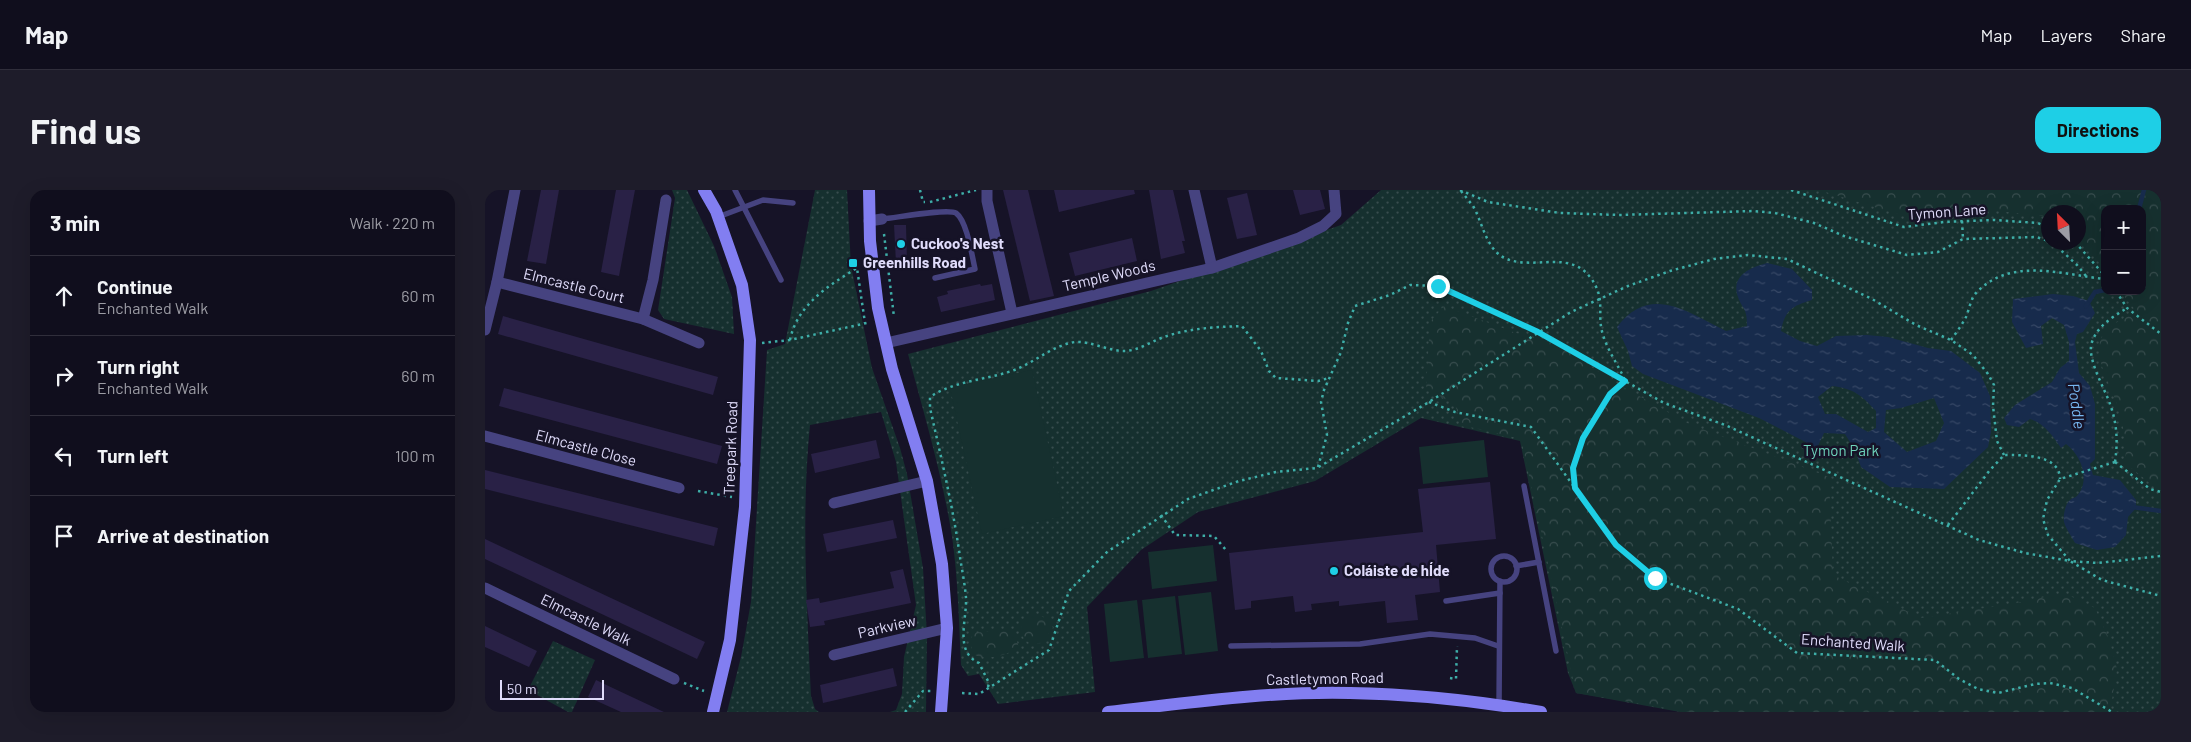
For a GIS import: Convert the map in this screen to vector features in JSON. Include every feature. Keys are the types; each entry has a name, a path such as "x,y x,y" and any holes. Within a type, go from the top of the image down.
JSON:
{"street":[{"path":"485,330 497,282 515,190"},
{"name":"Treepark Road","path":"704,190 718,217 742,285 750,340 744,516 730,640 713,712"},
{"path":"869,190 869,221 878,308 886,342 927,481 942,564 947,628 941,712"},
{"path":"987,190 987,201 1012,313"},
{"path":"1194,190 1212,268"},
{"name":"Temple Woods","path":"886,342 924,335 1212,268 1299,238 1323,226 1336,214 1334,190"},
{"path":"643,319 653,280 666,200"},
{"path":"869,221 883,224"},
{"name":"Elmcastle Court","path":"497,282 643,319 699,343"},
{"name":"Elmcastle Close","path":"485,436 679,488"},
{"path":"834,503 927,481"},
{"name":"Elmcastle Walk","path":"485,588 678,681"},
{"name":"Parkview","path":"834,655 947,628"},
{"name":"Castletymon Road","path":"1108,712 1147,710 1243,697 1349,692 1449,698 1499,705 1513,710 1541,712"}],"lane":[{"path":"735,190 781,280"},
{"path":"718,217 763,200 793,203"},
{"path":"883,224 945,210 956,213 963,223 975,269 935,278"},
{"path":"1524,486 1556,651"},
{"path":"1501,556 1511,558 1516,566 1516,571 1511,580 1500,581 1496,579 1491,566 1501,556"},
{"path":"1516,566 1539,562"},
{"path":"1499,705 1500,581"},
{"path":"1446,601 1500,593"},
{"path":"1231,646 1360,644 1415,635 1457,635 1498,646"}],"path":[{"path":"920,190 923,202 977,190"},
{"path":"1625,381 1603,334 1601,297 1589,276 1580,268 1561,261 1524,262 1507,259 1492,247 1473,207 1460,190 1488,202 1560,213 1619,215 1753,211 1775,213 1814,223 1844,236 1907,255 1938,252 1963,239 2036,237 2041,239"},
{"name":"Tymon Lane","path":"1791,190 1904,227 1994,220 2041,224"},
{"path":"1962,221 1963,239"},
{"path":"883,224 895,317 890,318"},
{"path":"2059,250 2077,265 2087,277"},
{"path":"2082,250 2101,272"},
{"path":"962,692 979,694 1049,650 1069,591 1107,552 1161,514 1188,498 1239,481 1276,472 1317,468 1429,402 1571,312 1601,297 1670,271 1715,259 1748,255 1787,259 1872,299 1916,325 1951,340 1973,355 1988,374 1993,384 1993,406 1997,441 2004,455"},
{"path":"790,340 795,322 808,303 833,283 857,268 865,323"},
{"path":"1951,340 1965,319 1975,293 1998,277 2015,272 2053,270 2087,277 2101,277"},
{"path":"1317,468 1327,435 1321,402 1341,352 1348,322 1355,306 1390,296 1410,284 1438,286 1538,332 1664,403 1725,425 1979,540 2025,553 2070,561 2098,563 2161,556"},
{"path":"2118,295 2127,308 2161,334"},
{"path":"2115,462 2117,433 2110,404 2095,368 2091,343 2103,324 2127,308"},
{"path":"758,343 790,340 871,322"},
{"path":"988,688 989,683 979,663 971,659 966,653 963,632 966,598 955,520 930,408 930,397 937,392 958,385 1015,370 1056,348 1076,342 1123,351 1141,347 1165,336 1195,329 1222,326 1242,326 1261,351 1269,370 1276,378 1318,381 1330,378"},
{"path":"1575,488 1573,468 1583,438 1610,394 1625,381"},
{"name":"Enchanted Walk","path":"1429,402 1455,412 1531,427 1616,545 1655,578 1738,609 1797,653 1935,660 1959,679 1978,689 1998,693 2035,684 2050,683 2072,688 2112,712"},
{"path":"1947,526 1990,470 2004,455 2026,455 2045,460 2055,466 2059,471 2061,479"},
{"path":"2115,462 2061,479 2047,500 2043,519 2048,536 2070,561 2102,580 2161,596"},
{"path":"2115,462 2150,489 2161,492"},
{"path":"698,491 731,497"},
{"path":"1161,514 1175,535 1214,536 1225,550"},
{"path":"1450,678 1456,679 1457,635"},
{"path":"678,681 704,691"},
{"path":"905,712 923,691 932,691"}],"green space":[{"path":"672,190 687,190 714,246 732,297 734,334 664,319 658,310 675,198"},
{"path":"815,190 847,190 851,266 872,368 900,448 907,474 923,568 927,636 926,712 890,712 896,710 902,694 904,657 916,605 896,462 881,412 810,425 805,527 807,594 811,696 815,709 819,712 727,712 741,657 751,602 767,350 785,344"},
{"name":"Tymon Park","path":"1381,190 2161,190 2161,712 1680,712 1576,693 1568,673 1520,441 1421,418 1315,481 1198,512 1141,550 1087,607 1095,692 998,704 979,674 968,676 961,665 957,584 952,536 938,467 908,354 1151,291 1341,225"},
{"path":"1819,190 2161,190 2161,486 2151,484 2125,463 2126,448 2122,424 2099,356 2101,338 2107,330 2136,311 2123,295 2146,295 2146,205 2101,205 2101,265 2086,245 2086,205 2041,205 2041,216 1945,208 1901,215"},
{"path":"1444,306 1513,332 1556,344 1616,383 1689,424 1829,477 1833,575 1921,618 2011,604 2064,593 2095,608 2109,639 2117,669 2110,712 1690,712 1576,693 1521,439 1461,425 1455,404 1426,389 1430,322"},
{"path":"1032,370 1064,516 982,534 950,388"},
{"path":"1484,440 1488,477 1423,484 1419,447"},
{"path":"1213,545 1217,581 1152,589 1148,552"},
{"path":"1211,592 1218,651 1185,655 1178,596"},
{"path":"1175,596 1182,654 1148,658 1142,600"},
{"path":"1137,600 1144,658 1110,662 1104,604"},
{"path":"1029,616 1041,616 1049,620 1053,628 1041,643 1032,645 1022,635 1022,624"},
{"path":"1007,629 1014,632 1019,648 1002,655 990,657 973,654 970,640 974,633"},
{"path":"553,641 595,660 572,712 568,712 528,690"}],"water":[{"path":"1767,263 1792,269 1812,290 1812,300 1799,304 1790,310 1781,331 1800,341 1817,346 1836,336 1867,335 1888,337 1928,348 1951,351 1980,373 1990,396 1991,432 1988,447 1944,489 1890,487 1861,467 1855,450 1845,434 1824,433 1817,448 1759,418 1643,374 1632,366 1628,351 1617,327 1630,314 1643,306 1656,304 1670,305 1698,316 1726,331 1747,326 1745,312 1736,289 1737,283 1744,273","holes":["1832,386 1852,391 1866,401 1876,411 1876,428 1868,432 1836,414 1825,414 1818,397","1934,398 1944,423 1936,441 1907,452 1884,432 1886,410 1901,408"]},
{"path":"2053,294 2073,296 2089,301 2095,313 2083,332 2077,334 2075,342 2079,373 2090,386 2095,404 2095,459 2090,464 2093,475 2120,480 2136,500 2136,508 2128,517 2126,535 2115,547 2097,550 2075,543 2065,525 2064,517 2067,504 2081,490 2084,475 2080,461 2071,449 2066,444 2061,448 2048,430 2035,421 2030,419 2019,427 2007,425 2004,418 2015,405 2052,382 2060,368 2069,361 2069,342 2064,325 2052,318 2041,326 2043,344 2026,348 2012,322 2013,299"}],"building":[{"path":"541,190 559,190 546,264 527,261"},
{"path":"616,190 635,190 619,276 601,272"},
{"path":"1003,190 1028,190 1054,296 1030,301"},
{"path":"1054,190 1134,190 1135,194 1059,212"},
{"path":"1149,190 1173,190 1185,241 1182,241 1185,253 1161,259"},
{"path":"1293,190 1320,190 1325,209 1300,215"},
{"path":"1247,193 1257,235 1237,239 1227,198"},
{"name":"Cuckoo's Nest","path":"894,225 906,225 907,262 896,263"},
{"path":"1132,238 1137,261 1075,276 1069,253"},
{"path":"980,284 981,286 992,284 995,300 941,312 937,297 948,294 947,291"},
{"path":"503,316 718,377 713,395 498,334"},
{"path":"504,388 722,446 717,464 499,406"},
{"path":"876,440 880,458 815,473 811,454"},
{"path":"485,470 718,528 714,546 485,489"},
{"path":"1490,482 1496,539 1436,545 1440,592 1415,595 1418,620 1387,623 1385,601 1339,606 1339,601 1311,604 1312,610 1295,612 1293,596 1251,601 1251,608 1235,610 1229,553 1423,532 1418,489"},
{"path":"893,520 897,538 827,552 823,534"},
{"path":"485,539 705,642 697,659 485,559"},
{"path":"903,569 911,603 824,621 825,625 810,627 806,600 819,598 820,603 894,588 890,572"},
{"path":"485,626 537,651 529,667 485,647"},
{"path":"893,668 897,686 823,703 820,685"},
{"path":"596,680 664,712 621,712 588,697"}],"waterway":[{"name":"Poddle","path":"2140,205 2144,190"},
{"name":"Poddle","path":"2086,306 2095,292 2101,291"},
{"path":"2132,507 2161,511"}],"place":[{"name":"Cuckoo's Nest","path":"901,244"},
{"name":"Greenhills Road","path":"853,263"},
{"name":"Coláiste de hÍde","path":"1334,571"}],"route":[{"path":"1438,286 1538,332 1625,381 1610,394 1583,438 1573,468 1575,488 1616,545 1655,578"}]}
